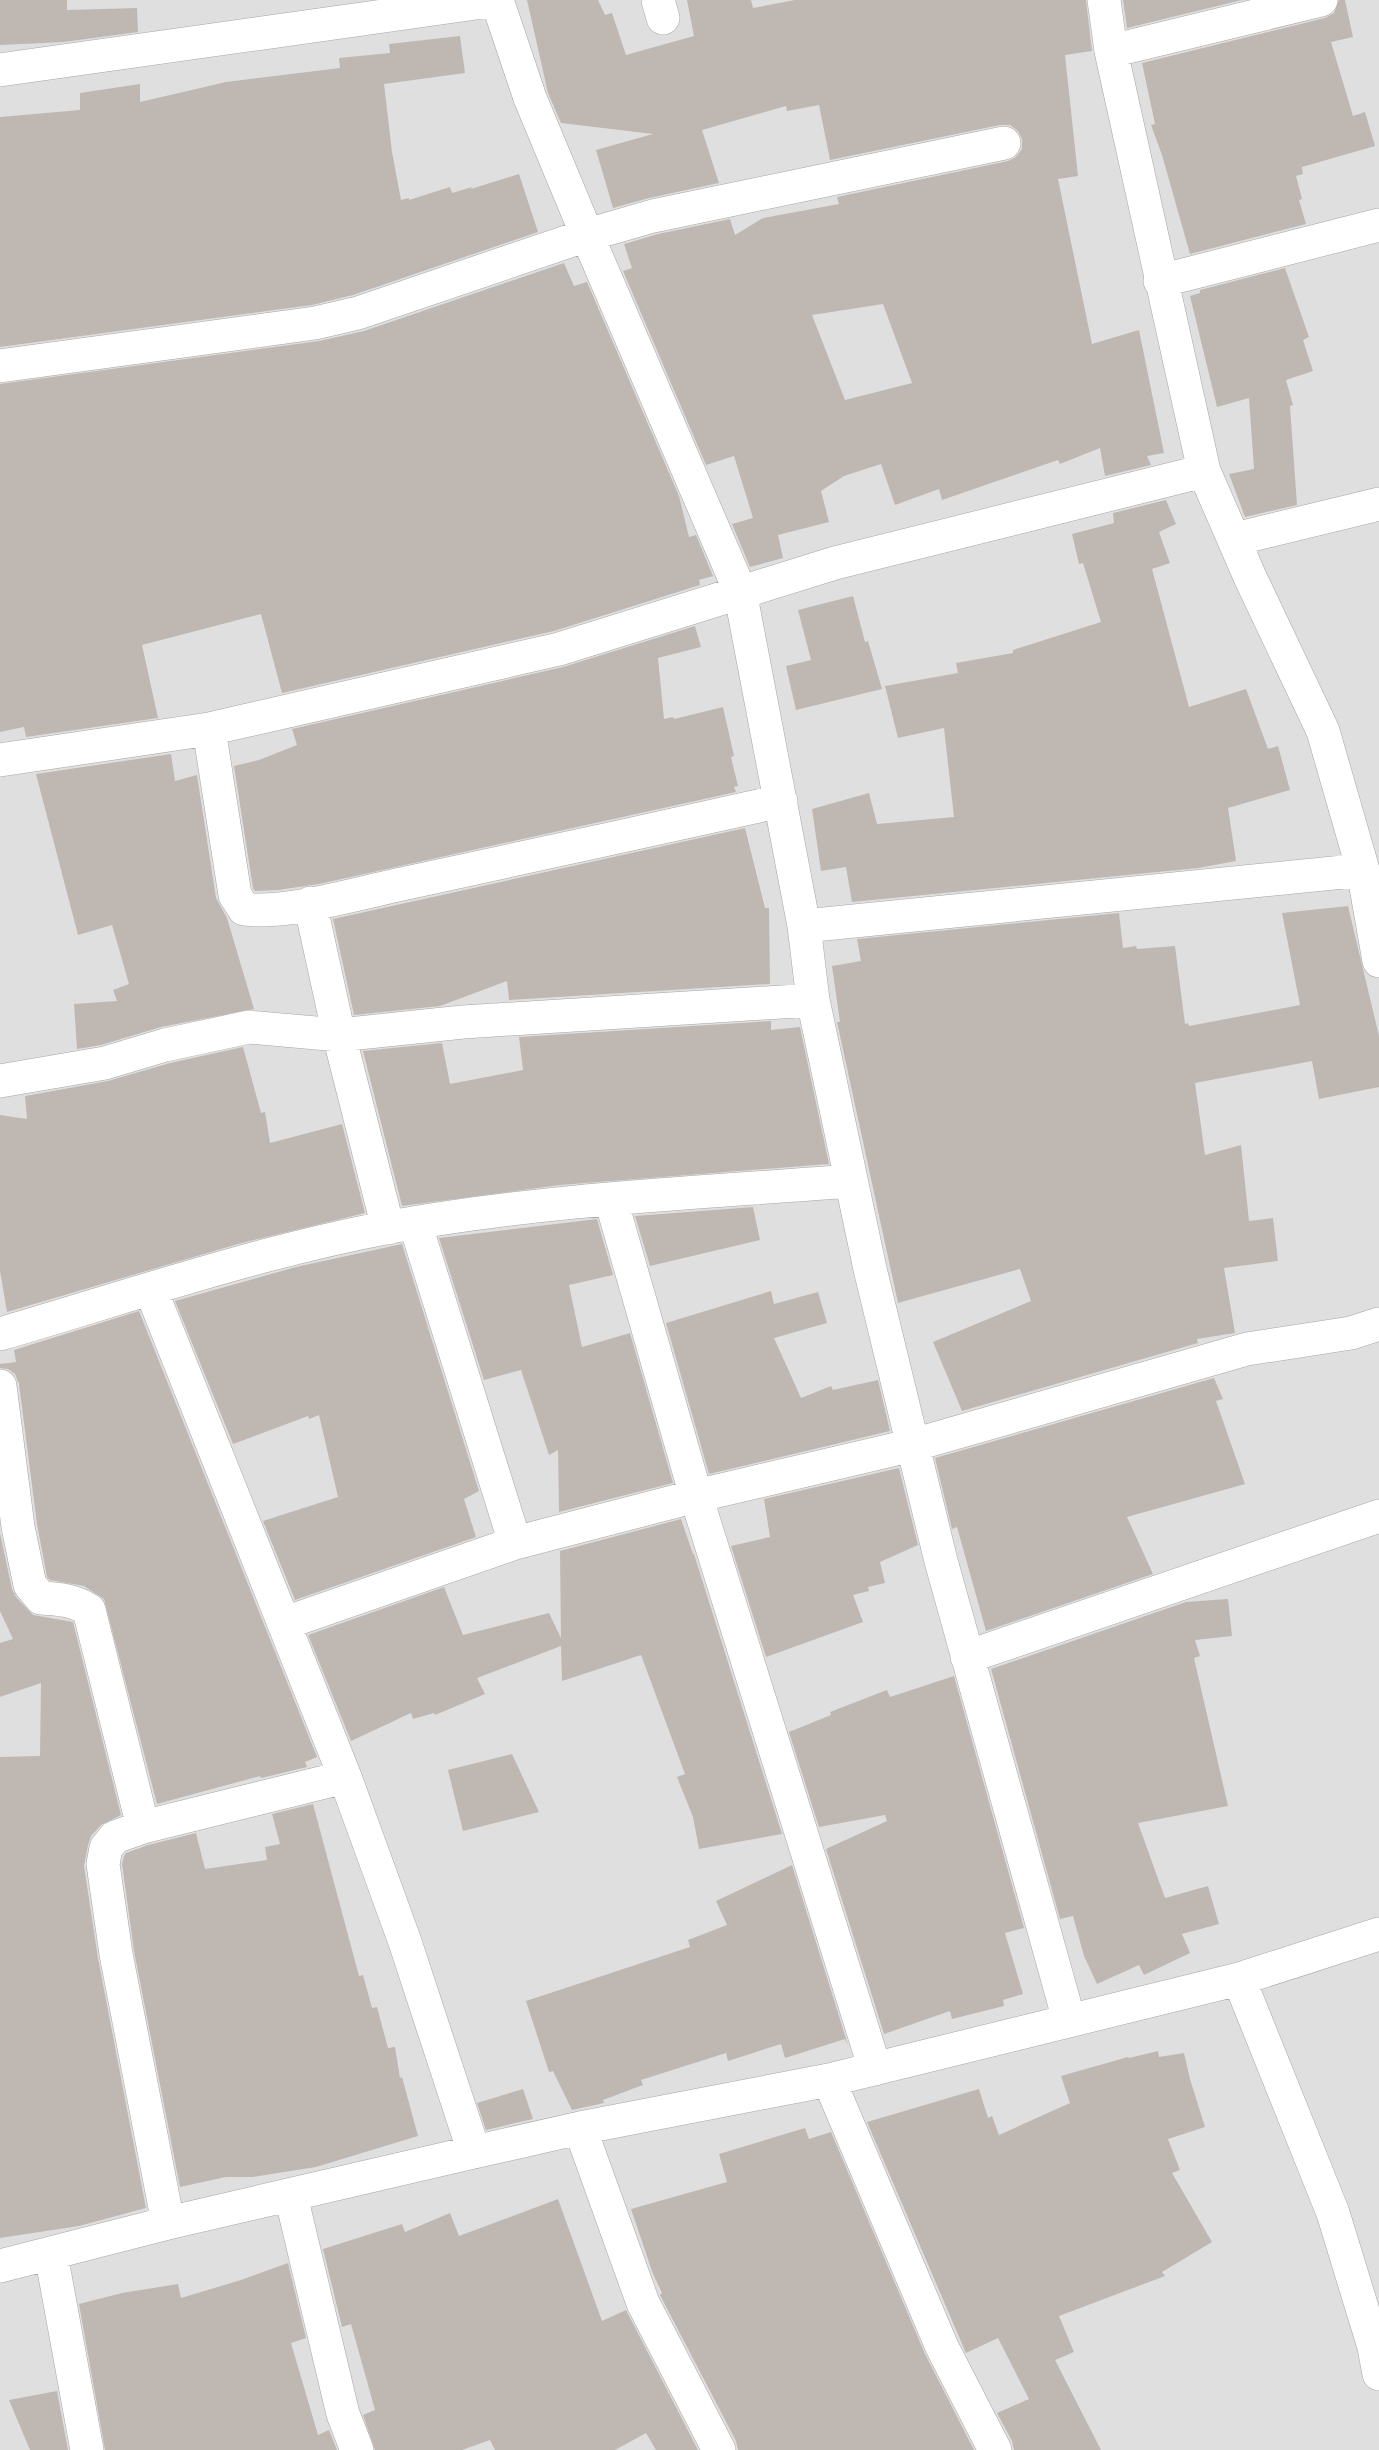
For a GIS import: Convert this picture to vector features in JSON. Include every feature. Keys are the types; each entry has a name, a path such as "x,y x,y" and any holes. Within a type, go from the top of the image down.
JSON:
{"street":[{"path":"0,70 497,0 530,98 740,591 804,926 813,1000 851,1181 940,1561 1069,2020"},
{"path":"1104,0 1111,51 1160,281 1204,471 1250,577 1323,731 1362,870 1379,961"},
{"path":"1111,51 1321,0"},
{"path":"0,366 315,323 358,313 587,235 653,216 1004,143"},
{"path":"1160,281 1379,225"},
{"path":"0,760 209,729 559,649 835,563 1204,471"},
{"path":"1235,539 1379,504"},
{"path":"209,729 235,895 244,909 261,911 310,903 781,801"},
{"path":"804,926 1362,870"},
{"path":"310,903 339,1035 402,1225 515,1543"},
{"path":"0,1081 105,1064 165,1045 249,1027 339,1035 486,1020 813,1000"},
{"path":"0,1334 244,1260 402,1225 532,1207 851,1181"},
{"path":"611,1200 696,1496 875,2068"},
{"path":"151,1290 345,1777 405,1942 474,2152"},
{"path":"285,1623 515,1543 696,1496 913,1445 1246,1349 1351,1333 1379,1324"},
{"path":"0,1386 18,1527 30,1585 41,1598 65,1600 89,1610 143,1827"},
{"path":"967,1657 1379,1516"},
{"path":"168,2223 116,1954 103,1864 106,1848 115,1837 143,1827 345,1777"},
{"path":"0,2266 168,2223 580,2128 829,2080 1239,1978 1379,1934"},
{"path":"1239,1978 1333,2213 1374,2347 1379,2374"},
{"path":"829,2080 942,2347 995,2450"},
{"path":"580,2128 643,2303 718,2450"},
{"path":"291,2196 343,2414 357,2450"},
{"path":"51,2254 87,2450"}],"shaded area":[{"path":"0,0 1379,0 1379,2450 0,2450"}],"building":[{"path":"0,0 67,0 67,10 137,8 138,32 64,42 0,45"},
{"path":"527,0 598,0 605,15 612,13 626,55 694,36 687,0 751,0 753,8 795,0 1086,0 1092,51 1065,55 1078,176 1058,179 1092,344 1139,330 1164,453 1147,456 1151,465 1105,476 1100,448 1060,464 1058,460 942,500 939,489 895,505 881,464 844,476 821,491 829,522 778,535 783,558 750,567 732,524 753,518 734,456 706,465 623,271 632,268 624,244 658,234 730,219 735,235 763,218 839,204 837,197 1008,161 1016,157 1022,149 1022,139 1018,131 1010,125 1000,125 830,160 819,105 787,111 786,106 702,130 719,183 613,208 596,150 653,134 561,123 548,93","holes":["883,304 912,383 845,400 812,315"]},
{"path":"1123,0 1242,0 1127,28"},
{"path":"1339,0 1345,0 1353,37 1331,42 1353,116 1365,112 1375,146 1302,167 1303,174 1296,176 1302,199 1299,200 1306,224 1190,254 1162,155 1151,125 1155,124 1142,63 1325,18 1334,13"},
{"path":"460,36 465,73 384,84 392,152 401,200 409,198 409,200 450,187 452,193 472,187 471,189 519,174 538,232 353,295 312,305 0,347 0,117 80,110 80,93 140,84 140,102 226,82 340,68 339,58 390,53 389,44"},
{"path":"564,263 574,286 587,282 679,496 689,537 696,535 713,576 699,580 700,585 554,631 282,693 261,614 142,645 158,718 26,737 24,727 0,732 0,384 319,341 364,331"},
{"path":"1285,268 1309,337 1303,340 1313,371 1286,380 1293,405 1290,406 1297,505 1245,517 1229,474 1254,469 1249,398 1217,407 1190,296 1200,293 1200,290"},
{"path":"1166,500 1176,524 1159,532 1170,563 1152,569 1189,707 1246,689 1268,749 1278,746 1290,790 1228,808 1236,861 1198,868 852,902 846,867 821,871 812,809 869,793 877,824 954,817 944,728 898,738 885,686 958,673 956,663 1013,653 1013,650 1101,622 1083,563 1079,564 1072,534 1114,523 1113,513"},
{"path":"853,596 865,642 868,641 882,689 796,710 786,666 811,660 798,610"},
{"path":"695,626 701,647 658,658 664,719 673,717 674,719 723,707 734,756 731,757 738,786 734,787 736,792 319,884 278,890 255,891 253,888 234,766 259,760 297,745 292,729 563,667"},
{"path":"171,754 175,781 197,775 216,898 227,918 254,1009 161,1027 101,1045 77,1049 74,1004 117,1001 113,990 129,984 112,925 78,935 36,774"},
{"path":"745,828 765,908 769,908 770,984 509,1000 507,981 440,1006 354,1015 333,919"},
{"path":"1348,906 1379,1036 1379,1087 1319,1099 1312,1061 1195,1083 1205,1155 1241,1145 1249,1221 1273,1218 1278,1261 1224,1268 1235,1333 1197,1339 1198,1343 962,1411 933,1342 1031,1301 1020,1269 898,1303 837,1022 840,1022 832,966 861,961 857,939 1119,913 1123,948 1175,946 1185,1024 1188,1023 1189,1026 1300,1005 1282,913"},
{"path":"771,1021 771,1030 800,1027 829,1164 560,1185 402,1206 363,1051 442,1043 450,1084 523,1070 519,1037"},
{"path":"243,1047 261,1113 265,1112 270,1143 342,1124 365,1213 238,1244 7,1312 0,1271 0,1115 27,1119 25,1096 108,1081 170,1063"},
{"path":"753,1207 760,1240 650,1266 635,1216"},
{"path":"597,1219 613,1275 569,1285 582,1347 630,1333 673,1483 559,1512 558,1450 549,1455 521,1370 484,1380 439,1238"},
{"path":"402,1244 479,1491 464,1499 476,1537 295,1600 263,1521 338,1497 319,1415 309,1419 308,1416 233,1444 175,1301 296,1267"},
{"path":"771,1291 774,1304 818,1292 827,1323 774,1338 801,1398 831,1386 833,1390 878,1380 890,1431 709,1474 666,1323"},
{"path":"139,1311 317,1757 305,1762 307,1767 261,1778 260,1776 157,1804 104,1599 84,1586 50,1580 47,1577 37,1524 19,1384 15,1374 8,1369 0,1368 0,1364 16,1362 14,1350"},
{"path":"1214,1378 1223,1399 1216,1401 1245,1484 1127,1517 1153,1574 986,1631 957,1527 952,1529 935,1458"},
{"path":"899,1468 918,1545 880,1562 885,1583 868,1587 869,1591 853,1595 863,1622 766,1657 731,1546 770,1537 764,1499"},
{"path":"681,1519 782,1834 699,1849 693,1817 677,1777 685,1774 641,1655 562,1681 561,1646 477,1678 485,1694 435,1715 434,1713 413,1719 411,1713 351,1741 308,1635 444,1587 463,1635 549,1613 561,1638 560,1551"},
{"path":"0,1533 12,1589 16,1597 33,1615 73,1622 121,1815 101,1825 91,1836 84,1866 98,1958 146,2208 79,2226 0,2238 0,1757 40,1756 41,1683 0,1697 0,1643 13,1639 0,1611"},
{"path":"1228,1599 1232,1636 1195,1640 1200,1656 1194,1658 1228,1806 1138,1823 1165,1898 1208,1886 1219,1924 1182,1934 1190,1953 1144,1975 1139,1965 1097,1984 1084,1956 1073,1916 1060,1919 991,1669 1186,1602"},
{"path":"954,1676 1024,1928 1005,1933 1023,1994 1003,2000 1004,2006 952,2019 950,2011 884,2034 826,1849 887,1821 885,1815 819,1827 789,1732 831,1715 830,1712 887,1690 890,1697"},
{"path":"512,1754 539,1812 463,1831 448,1770"},
{"path":"313,1804 359,1976 363,1975 372,2008 377,2007 388,2048 395,2047 400,2078 402,2077 418,2136 316,2167 252,2177 226,2177 180,2187 134,1951 122,1864 124,1856 126,1853 148,1845 196,1833 205,1869 267,1860 265,1847 280,1844 272,1814"},
{"path":"792,1865 848,2045 845,2039 785,2058 781,2044 728,2061 726,2053 641,2080 643,2085 603,2100 604,2103 572,2110 553,2071 549,2072 526,2001 690,1947 688,1940 727,1925 716,1901"},
{"path":"1158,2051 1159,2057 1184,2053 1205,2127 1168,2139 1180,2170 1172,2173 1212,2242 1162,2272 1165,2276 1059,2316 1074,2352 1055,2360 1101,2450 1014,2450 1012,2441 997,2413 1029,2399 998,2338 966,2353 867,2122 979,2089 988,2118 992,2116 999,2135 1070,2103 1061,2076"},
{"path":"523,2089 533,2119 486,2130 477,2103"},
{"path":"805,2128 809,2139 831,2132 925,2354 974,2450 738,2450 736,2441 660,2295 662,2293 653,2274 631,2209 727,2182 719,2154"},
{"path":"558,2199 602,2321 626,2310 698,2450 656,2450 646,2433 615,2450 495,2450 490,2440 462,2450 375,2450 363,2415 375,2410 351,2324 342,2327 323,2249 402,2224 405,2232 450,2213 459,2236"},
{"path":"288,2263 306,2338 291,2343 318,2435 329,2430 337,2450 105,2450 79,2304 122,2293 178,2284 181,2298"},
{"path":"57,2391 68,2450 30,2450 9,2400"}]}
